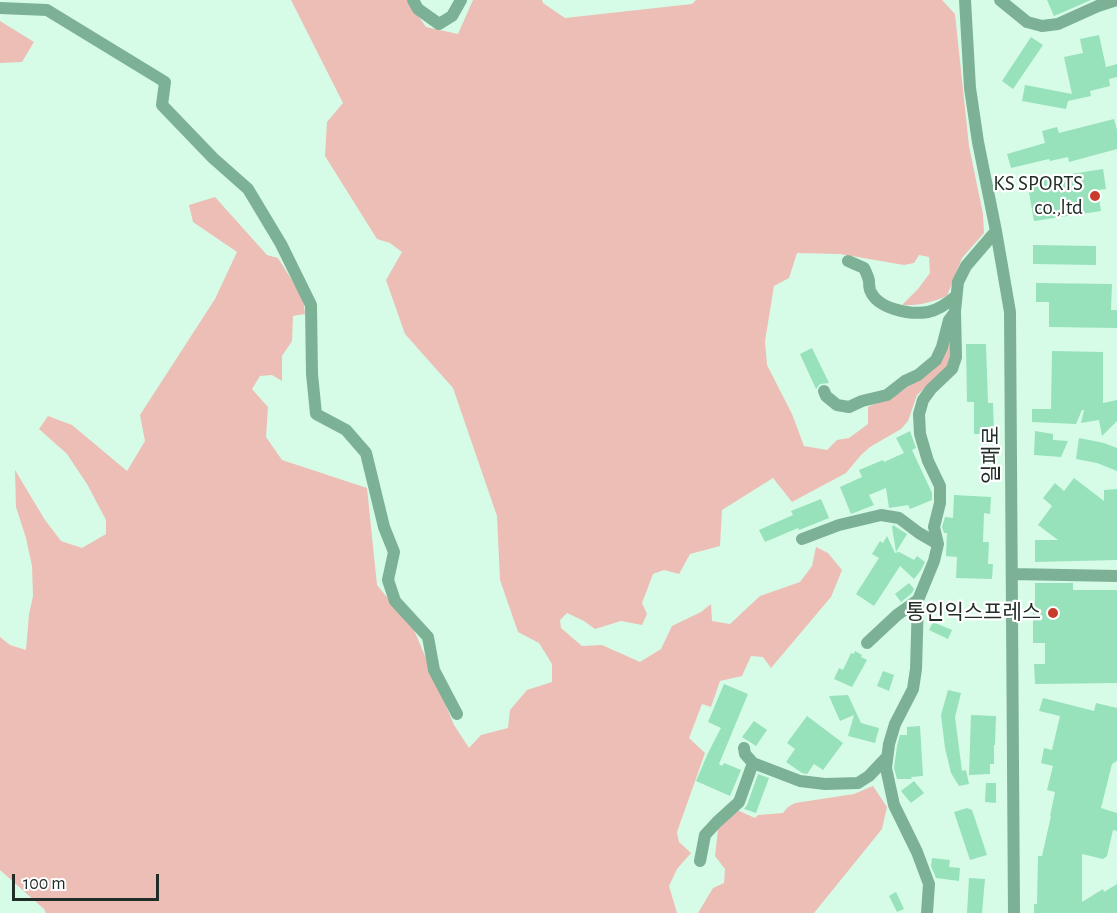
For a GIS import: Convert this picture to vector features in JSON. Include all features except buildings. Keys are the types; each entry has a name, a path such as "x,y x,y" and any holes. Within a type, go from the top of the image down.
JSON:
{"street":[{"path":"413,0 418,9 439,24 452,16 461,0"},
{"name":"일패로","path":"965,0 970,88 1010,312 1014,913"},
{"path":"1000,0 1027,22 1042,26 1058,24 1117,0"},
{"path":"0,8 47,10 165,82 162,105 213,158 248,189 281,244 311,304 312,374 316,414 346,430 366,453 384,527 394,552 388,580 395,601 428,637 434,670 457,714"},
{"path":"927,913 929,884 917,852 894,805 886,768 889,744 895,724 913,689 916,669 918,600 934,561 938,544 934,526 940,486 927,461 920,434 919,414 923,400 952,369 956,357 955,311 958,282 966,266 996,231"},
{"path":"848,261 864,268 870,290 875,298 894,310 928,312 944,306 956,296"},
{"path":"824,391 826,396 837,405 849,407 862,401 887,395 936,360 949,320 955,311"},
{"path":"802,539 839,525 881,515 899,518 938,544"},
{"path":"1012,574 1117,576"},
{"path":"867,643 897,615 918,600"},
{"path":"744,747 745,754 753,763 801,781 825,783 858,783 869,776 887,757"},
{"path":"700,861 705,835 739,802 753,763"}],"shaded area":[{"path":"291,0 407,0 426,27 458,34 473,0 542,0 565,18 692,4 696,0 942,0 955,14 969,146 983,214 984,233 962,258 947,296 914,305 902,305 930,273 929,257 919,255 914,263 904,265 840,254 797,253 789,278 774,286 765,341 767,365 792,414 804,446 827,450 837,440 849,438 868,424 868,407 902,391 942,361 951,324 951,355 946,368 917,395 908,421 901,429 870,447 846,473 792,502 773,478 722,510 720,546 690,554 679,574 664,570 653,574 642,603 647,614 642,625 621,621 595,629 567,613 560,620 561,628 582,646 602,645 640,662 661,649 672,626 701,612 711,604 712,621 730,624 760,596 800,582 812,566 816,547 828,553 842,570 831,597 771,668 763,657 751,656 742,676 720,681 711,707 702,704 689,738 705,753 677,832 679,842 691,853 677,869 669,886 677,913 46,913 0,870 0,637 10,645 26,650 33,596 32,566 16,507 15,470 45,520 61,541 82,548 106,534 106,520 87,484 67,454 39,429 48,416 72,425 127,471 145,441 140,415 215,299 237,252 193,222 189,205 215,197 267,255 278,258 303,298 305,314 293,316 292,341 282,356 282,381 272,375 260,376 252,389 268,407 266,437 282,460 367,488 377,585 414,630 454,725 469,748 481,735 508,728 510,710 527,690 552,682 552,664 539,643 518,632 500,580 497,516 453,388 405,334 386,280 402,252 390,243 377,239 325,156 327,122 343,103"},
{"path":"0,21 34,42 22,62 0,63"},
{"path":"873,786 887,807 882,829 814,913 698,913 713,888 724,883 725,869 715,856 718,829 737,810 755,818 758,815 783,813 795,803 854,794"}],"place":[{"name":"KS SPORTS co.,ltd","path":"1095,196"},
{"name":"통인익스프레스","path":"1053,613"}]}
